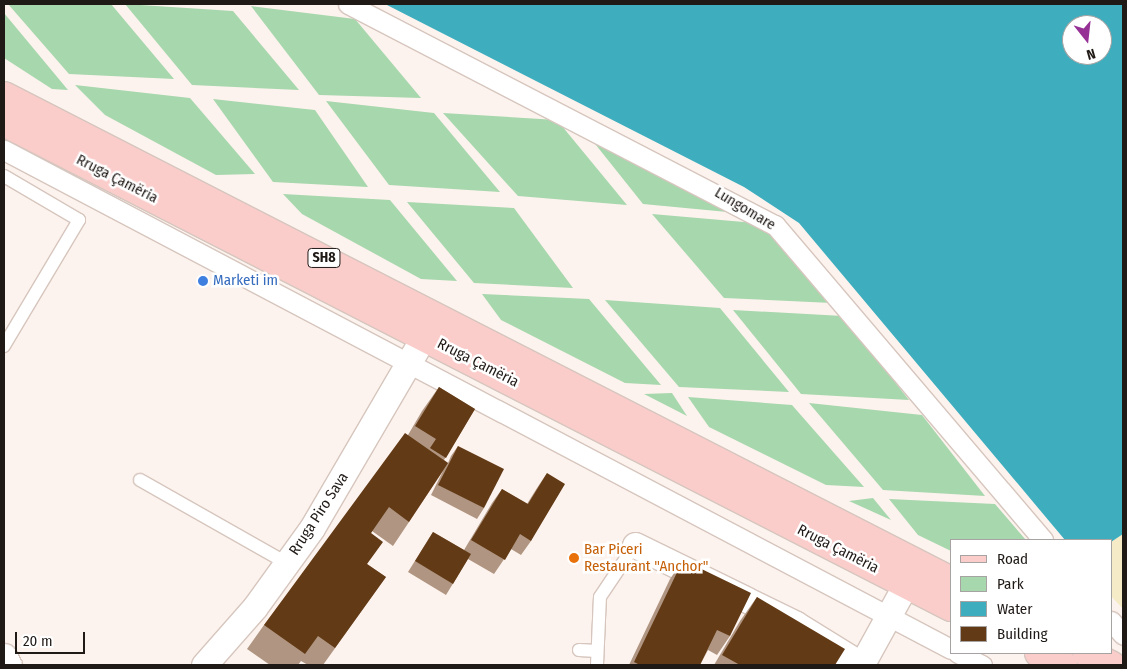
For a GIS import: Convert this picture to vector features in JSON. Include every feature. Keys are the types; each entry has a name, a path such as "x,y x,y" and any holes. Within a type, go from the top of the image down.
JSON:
{"main road":[{"name":"Rruga Çamëria","path":"4,96 146,167 421,342 950,581"},
{"name":"Rruga Çamëria","path":"4,122 421,342 950,606"},
{"path":"1041,654 1063,665"},
{"path":"1090,654 1111,665"}],"street":[{"name":"Lungomare","path":"348,4 775,225 1042,539"},
{"path":"4,150 421,342 888,617 950,648"},
{"name":"Rruga Piro Sava","path":"204,665 288,563 421,342"},
{"path":"635,545 796,624 863,664 906,584"},
{"path":"1112,622 1123,635"},
{"path":"960,654 982,665"},
{"path":"4,656 10,665"}],"lane":[{"path":"4,176 79,220 4,346"},
{"path":"140,480 288,563"},
{"path":"597,665 600,597 635,545"},
{"path":"579,650 597,651"}],"green space":[{"path":"8,4 111,4 174,79 69,74"},
{"path":"125,4 233,11 299,90 192,85"},
{"path":"251,6 355,19 421,98 319,95"},
{"path":"4,13 68,90 52,89 4,58"},
{"path":"75,85 190,98 255,174 216,175 105,115"},
{"path":"213,99 315,110 368,187 273,182"},
{"path":"326,101 434,113 500,192 389,185"},
{"path":"443,113 557,120 627,205 518,196"},
{"path":"576,120 759,215 643,204"},
{"path":"283,194 390,200 457,281 421,279 302,214"},
{"path":"407,202 514,208 573,288 474,283"},
{"path":"652,214 766,224 832,303 724,298"},
{"path":"482,294 589,299 661,385 625,383 501,320"},
{"path":"605,300 720,308 789,392 679,387"},
{"path":"733,310 843,316 909,400 801,394"},
{"path":"672,393 687,416 644,394"},
{"path":"688,397 792,405 864,487 826,485 709,427"},
{"path":"809,403 922,415 985,496 883,490"},
{"path":"873,498 891,520 849,501"},
{"path":"889,499 995,504 1025,539 950,539 950,551 918,535"}],"sand":[{"path":"1123,534 1123,609 1112,597 1112,541"}],"water":[{"path":"385,4 1123,4 1123,534 1112,541 1112,539 1064,539 799,223 744,187"}],"building":[{"path":"439,387 475,409 446,458 430,448 436,439 415,426"},
{"path":"405,433 448,463 409,522 389,507 371,533 383,542 367,564 386,577 335,648 318,636 305,654 264,625"},
{"path":"458,446 504,469 484,508 438,485"},
{"path":"547,473 565,484 531,541 520,534 505,560 471,540 502,489 528,504"},
{"path":"433,532 471,554 453,584 415,561"},
{"path":"683,560 751,593 730,636 717,630 700,665 640,665 634,662"},
{"path":"757,597 845,649 835,665 740,665 722,655"}],"place":[{"name":"Marketi im","path":"203,281"},
{"name":"Bar Piceri Restaurant \"Anchor\"","path":"574,558"}]}
